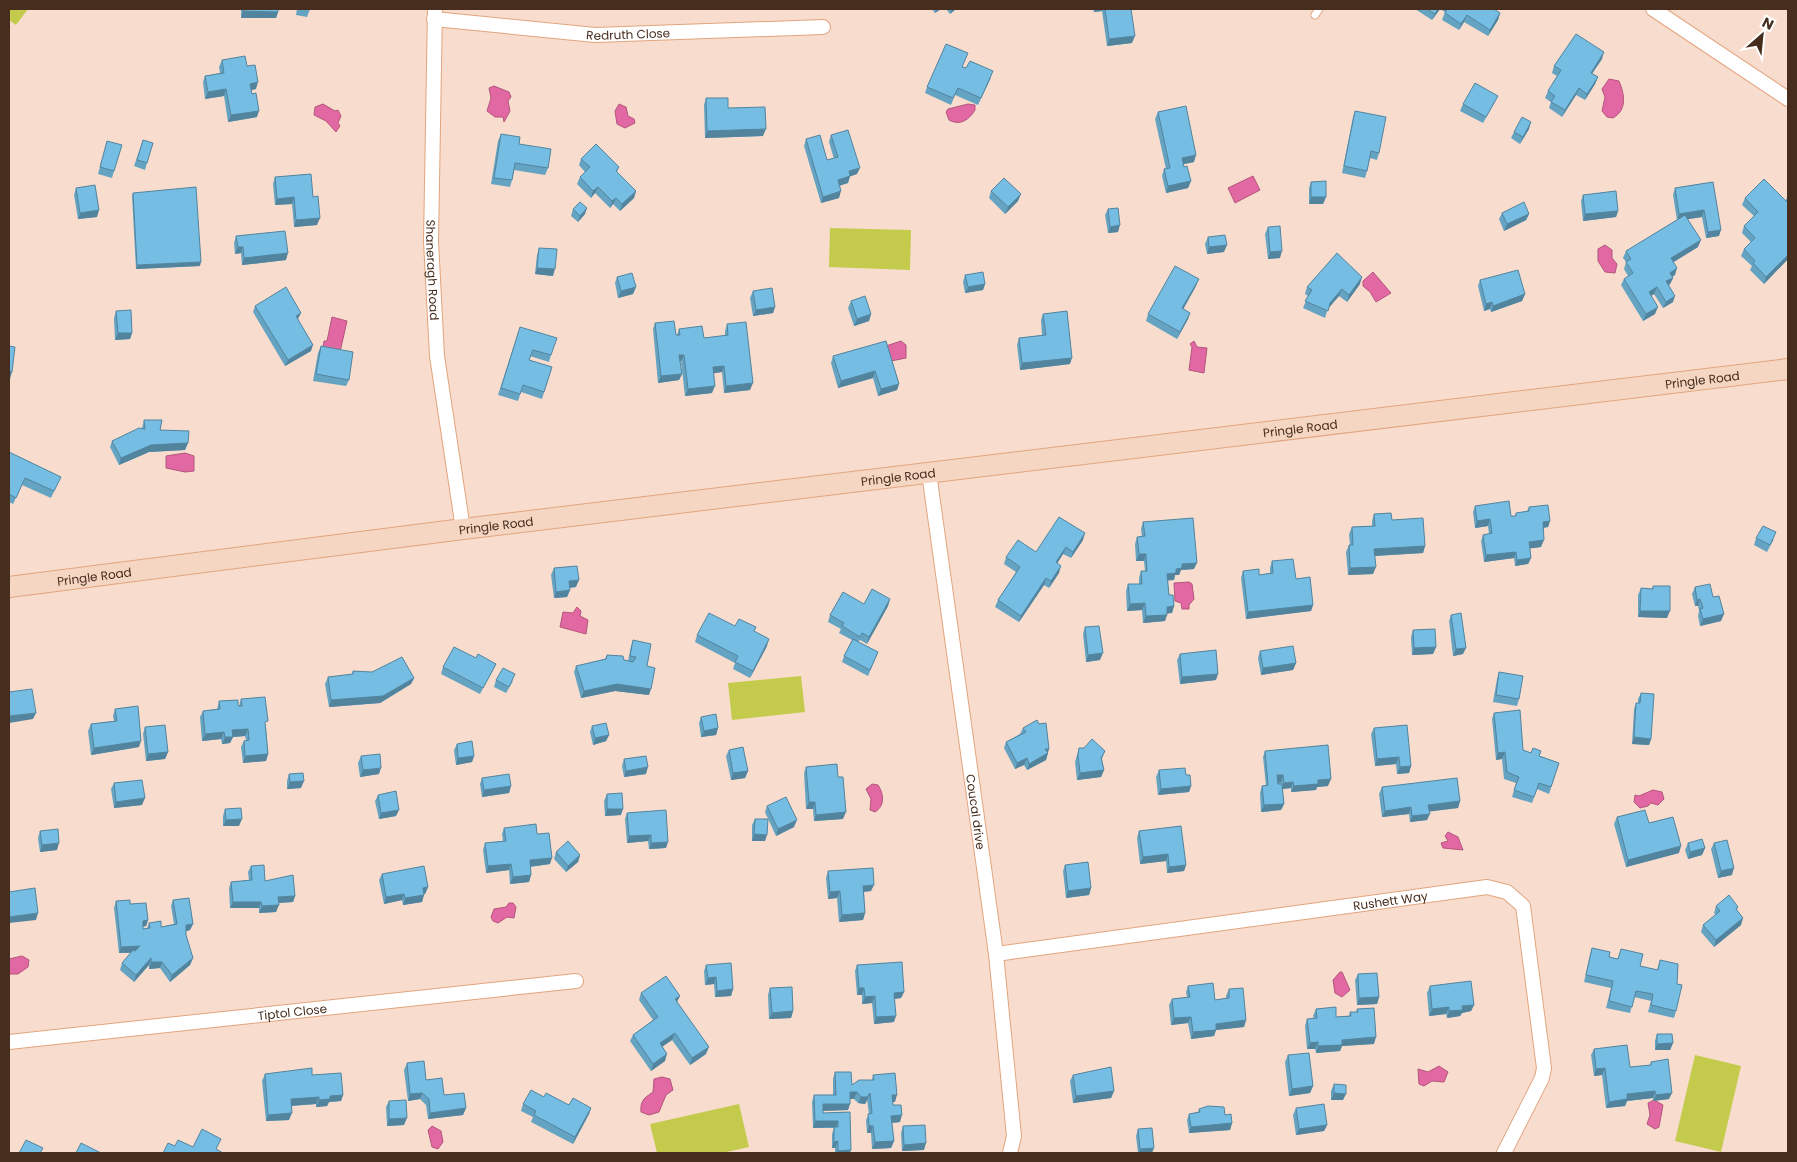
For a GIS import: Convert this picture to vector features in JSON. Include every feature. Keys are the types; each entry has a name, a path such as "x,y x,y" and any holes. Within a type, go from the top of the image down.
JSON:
{"street":[{"path":"1653,9 1788,99"},
{"name":"Redruth Close","path":"435,14 596,35 823,27"},
{"name":"Shaneragh Road","path":"435,14 431,241 437,356 463,529"},
{"name":"Pringle Road","path":"9,587 463,529 1788,369"},
{"name":"Coucal drive","path":"929,473 996,954 1014,1136 1010,1153"},
{"name":"Rushett Way","path":"996,954 1487,887 1508,892 1523,906 1544,1068 1542,1078 1504,1153"},
{"name":"Tiptol Close","path":"9,1042 576,981"}],"green space":[{"path":"9,9 28,9 16,25 9,20"},
{"path":"830,228 911,230 910,270 829,267"},
{"path":"801,676 805,712 732,720 728,683"},
{"path":"1695,1055 1741,1066 1721,1152 1675,1141"},
{"path":"739,1104 749,1147 722,1153 657,1153 650,1124"}],"shaded area":[{"path":"1609,79 1619,81 1623,92 1623,106 1618,115 1613,118 1607,117 1602,111 1605,97 1602,89"},
{"path":"494,86 509,92 511,97 508,101 510,111 504,122 503,117 495,117 487,111 491,98 489,88"},
{"path":"323,104 335,111 338,110 341,116 338,123 340,126 336,132 326,121 314,115 315,107"},
{"path":"619,104 626,107 628,116 634,119 635,123 625,128 617,124 615,111"},
{"path":"968,104 975,105 975,110 970,117 960,122 949,120 946,112 948,109"},
{"path":"1253,176 1260,190 1235,203 1228,188"},
{"path":"1605,245 1612,250 1612,258 1617,264 1615,273 1605,272 1598,261 1598,249"},
{"path":"1373,272 1391,293 1376,302 1370,292 1363,286 1363,281"},
{"path":"332,317 347,321 340,352 323,348 324,341 327,341"},
{"path":"901,341 906,345 906,358 891,361 886,346"},
{"path":"1194,341 1197,347 1207,348 1204,373 1189,370 1192,347 1190,344"},
{"path":"185,453 194,456 194,471 185,472 166,468 166,456"},
{"path":"1189,582 1192,584 1194,599 1189,605 1189,609 1182,609 1181,603 1175,601 1174,583"},
{"path":"577,607 581,611 580,616 588,620 586,634 560,627 563,612 573,613"},
{"path":"872,784 878,785 882,796 881,807 875,812 870,810 871,799 866,789"},
{"path":"1653,790 1662,792 1664,799 1658,805 1651,803 1640,808 1634,802 1635,795 1639,796"},
{"path":"1448,832 1458,837 1463,850 1443,848 1441,843 1448,841 1445,836"},
{"path":"509,903 513,903 516,907 514,918 507,917 498,923 493,921 491,917 494,909 506,907"},
{"path":"22,956 29,960 28,967 18,974 9,974 9,959"},
{"path":"1342,972 1350,990 1342,997 1335,993 1333,980"},
{"path":"1439,1066 1448,1072 1444,1082 1432,1081 1424,1086 1419,1084 1418,1069 1428,1072"},
{"path":"662,1077 670,1079 673,1090 666,1095 659,1112 649,1115 641,1112 643,1100 653,1092 654,1079"},
{"path":"1654,1100 1663,1105 1659,1127 1655,1129 1647,1124 1650,1115 1648,1103"},
{"path":"432,1126 441,1131 443,1142 438,1149 432,1147 428,1130"}],"building":[{"path":"243,9 278,9 278,12 243,11"},
{"path":"1105,9 1131,9 1135,36 1109,39"},
{"path":"1427,9 1438,9 1435,14"},
{"path":"1447,9 1494,9 1500,13 1490,30 1467,15 1461,24 1445,13"},
{"path":"1576,34 1604,52 1591,73 1598,77 1587,94 1579,88 1565,110 1551,102 1555,96 1548,91 1561,70 1554,66"},
{"path":"946,44 968,53 962,67 966,68 970,61 993,71 981,98 958,88 953,98 927,87"},
{"path":"245,56 247,66 255,65 258,82 250,84 252,94 256,93 259,111 231,115 226,89 208,92 205,76 224,73 222,60"},
{"path":"1475,83 1498,96 1486,117 1463,104"},
{"path":"706,98 728,98 728,108 765,107 766,129 707,131"},
{"path":"1186,106 1196,155 1182,158 1184,167 1187,166 1191,181 1168,186 1164,169 1170,168 1158,112"},
{"path":"1355,111 1386,117 1379,153 1371,151 1367,171 1344,166"},
{"path":"1522,117 1531,122 1523,137 1514,132"},
{"path":"848,130 860,168 849,171 850,176 838,180 841,191 823,197 806,139 820,135 827,160 838,157 831,135"},
{"path":"501,134 520,137 519,144 551,149 548,168 515,163 512,180 494,178"},
{"path":"143,140 153,143 147,163 137,160"},
{"path":"107,141 122,145 114,171 100,167"},
{"path":"596,144 619,167 616,171 636,191 622,204 616,198 612,201 598,187 593,191 580,177 590,167 581,159"},
{"path":"311,174 313,197 318,196 320,218 296,220 294,197 277,199 275,177"},
{"path":"1004,178 1021,194 1008,207 991,191"},
{"path":"1764,179 1788,203 1788,255 1766,277 1753,263 1755,261 1744,249 1755,238 1744,226 1758,212 1745,198"},
{"path":"1326,181 1326,197 1311,197 1311,182"},
{"path":"1713,182 1721,230 1708,232 1704,210 1679,214 1675,188"},
{"path":"95,185 99,210 80,213 76,188"},
{"path":"196,187 201,262 137,265 133,193"},
{"path":"1616,191 1618,211 1585,214 1583,195"},
{"path":"580,202 587,208 580,216 573,209"},
{"path":"1524,202 1529,214 1507,224 1502,213"},
{"path":"1118,208 1120,225 1110,227 1108,209"},
{"path":"1685,215 1701,240 1671,258 1677,268 1670,273 1673,278 1666,281 1675,296 1666,302 1657,287 1649,292 1658,307 1646,314 1624,279 1633,273 1626,262 1631,259 1626,251"},
{"path":"1280,226 1282,251 1270,252 1268,227"},
{"path":"285,231 288,253 244,258 243,247 238,247 236,236"},
{"path":"1225,235 1227,245 1209,247 1208,237"},
{"path":"539,248 557,249 555,269 537,268"},
{"path":"1337,253 1362,277 1349,295 1342,289 1330,303 1328,311 1305,301 1312,290 1307,287"},
{"path":"1175,266 1199,279 1182,308 1190,313 1180,332 1148,314"},
{"path":"1518,270 1525,294 1493,306 1492,302 1486,304 1480,280"},
{"path":"983,272 985,284 968,287 965,275"},
{"path":"632,273 636,287 621,291 617,277"},
{"path":"286,287 301,313 296,316 313,345 288,360 255,306"},
{"path":"772,288 775,307 756,310 753,291"},
{"path":"865,296 871,314 857,319 851,301"},
{"path":"131,310 132,333 118,333 116,311"},
{"path":"1067,311 1072,358 1022,363 1019,338 1046,335 1043,314"},
{"path":"674,321 676,335 680,335 679,329 702,326 704,338 728,335 727,324 746,322 753,383 726,386 724,366 713,367 715,386 688,389 684,355 679,355 682,374 661,376 655,323"},
{"path":"520,327 557,338 551,355 533,350 529,360 552,367 544,392 523,385 520,394 501,388"},
{"path":"886,341 899,384 881,389 875,371 841,381 833,356"},
{"path":"9,346 15,347 12,372 9,371"},
{"path":"321,346 353,352 349,380 316,374"},
{"path":"144,420 162,420 160,430 189,431 188,443 151,445 121,458 112,441 139,428 145,429"},
{"path":"9,452 61,477 54,491 25,478 16,498 9,494"},
{"path":"1509,501 1511,516 1516,516 1516,513 1529,511 1529,507 1548,505 1550,521 1543,522 1544,540 1529,542 1531,558 1517,560 1516,552 1486,555 1483,535 1492,533 1490,519 1477,521 1475,506"},
{"path":"1391,513 1392,520 1423,518 1425,546 1374,549 1376,567 1350,568 1349,545 1353,545 1352,527 1375,526 1374,514"},
{"path":"1059,517 1085,533 1073,552 1066,547 1056,562 1061,566 1051,581 1046,578 1021,616 998,600 1020,567 1006,557 1018,540 1036,552"},
{"path":"1193,518 1197,563 1182,564 1182,568 1176,569 1176,573 1167,574 1169,595 1173,595 1174,606 1167,607 1167,615 1146,616 1145,603 1130,604 1128,584 1142,584 1141,571 1147,571 1146,554 1139,554 1137,537 1145,536 1143,522"},
{"path":"1763,526 1776,532 1770,545 1756,538"},
{"path":"1293,559 1296,579 1310,577 1313,605 1248,612 1243,571 1259,569 1259,575 1273,573 1272,561"},
{"path":"577,566 579,580 569,581 570,590 556,592 554,568"},
{"path":"1710,584 1713,597 1719,596 1724,614 1703,619 1700,609 1703,608 1700,599 1697,600 1695,587"},
{"path":"1653,586 1670,586 1670,611 1640,611 1641,588 1653,589"},
{"path":"872,589 890,599 869,637 862,633 860,637 842,626 844,623 830,615 843,592 864,604"},
{"path":"709,613 735,626 739,619 756,627 754,631 769,639 753,671 735,662 738,656 697,635"},
{"path":"1461,613 1466,648 1456,649 1451,615"},
{"path":"1099,626 1103,653 1088,655 1085,627"},
{"path":"1435,629 1436,647 1414,648 1413,630"},
{"path":"853,639 878,652 870,670 844,656"},
{"path":"633,640 651,644 647,666 655,668 651,689 617,684 584,691 576,666 606,659 607,655 623,656 624,660 633,662 636,657 630,656"},
{"path":"1293,646 1296,663 1263,668 1260,651"},
{"path":"454,647 476,658 478,654 496,664 483,688 443,667"},
{"path":"1216,650 1218,674 1182,677 1180,654"},
{"path":"402,657 414,678 383,696 331,700 328,677 353,674 353,671 372,672"},
{"path":"503,668 515,674 509,687 496,680"},
{"path":"1499,672 1523,676 1519,699 1496,695"},
{"path":"32,689 36,713 9,716 9,692"},
{"path":"1641,693 1654,694 1651,739 1634,737 1636,703 1640,703"},
{"path":"265,697 268,721 265,722 268,754 245,756 244,741 249,740 248,729 232,730 233,737 225,737 224,732 205,734 203,711 220,709 219,701 238,700 238,706 242,706 241,699"},
{"path":"138,706 141,741 94,748 91,724 117,721 115,709"},
{"path":"1520,710 1523,750 1531,753 1533,748 1541,751 1539,756 1559,763 1551,787 1539,783 1534,797 1514,790 1519,777 1507,772 1505,752 1498,753 1494,713"},
{"path":"716,714 718,728 704,731 701,717"},
{"path":"1037,720 1039,724 1046,723 1049,749 1045,749 1048,753 1029,764 1027,758 1017,763 1006,742 1026,732 1023,728"},
{"path":"606,723 609,735 595,738 592,726"},
{"path":"165,725 168,752 148,754 145,727"},
{"path":"1407,725 1411,766 1400,767 1399,757 1377,759 1374,728"},
{"path":"1092,739 1105,751 1101,758 1104,770 1080,773 1079,748 1084,748"},
{"path":"472,741 474,756 458,758 457,744"},
{"path":"1328,745 1331,779 1318,780 1318,784 1294,786 1293,782 1284,783 1283,775 1277,775 1278,784 1282,784 1284,804 1264,805 1262,786 1268,785 1265,751"},
{"path":"743,747 748,771 733,773 729,750"},
{"path":"380,754 381,768 363,770 361,756"},
{"path":"646,756 648,767 626,771 624,759"},
{"path":"837,764 838,777 843,777 846,812 816,815 815,802 809,802 806,767"},
{"path":"1185,768 1186,775 1190,775 1191,786 1161,789 1159,770"},
{"path":"303,773 304,781 290,782 289,774"},
{"path":"509,774 511,786 484,790 482,778"},
{"path":"1457,778 1460,801 1428,805 1430,814 1412,816 1411,807 1385,811 1382,787"},
{"path":"142,780 145,798 116,802 114,783"},
{"path":"396,791 399,810 381,813 378,795"},
{"path":"622,793 623,809 607,809 607,794"},
{"path":"786,797 797,820 778,829 767,806"},
{"path":"241,808 242,819 226,820 225,809"},
{"path":"666,810 668,842 651,843 651,835 629,836 627,813"},
{"path":"1645,810 1649,823 1673,817 1681,846 1628,860 1617,817"},
{"path":"755,819 768,819 767,835 754,834"},
{"path":"536,824 537,834 549,833 552,858 530,860 531,875 513,877 511,864 488,866 485,843 506,841 504,828"},
{"path":"1181,826 1186,865 1169,867 1168,854 1143,857 1139,831"},
{"path":"58,829 59,843 42,845 40,831"},
{"path":"1702,839 1705,848 1690,852 1688,843"},
{"path":"1727,840 1734,868 1721,871 1714,843"},
{"path":"568,841 580,855 568,866 556,852"},
{"path":"1088,862 1091,888 1068,891 1065,865"},
{"path":"264,865 265,881 293,875 295,896 278,897 279,905 262,906 261,902 233,902 231,882 252,880 251,866"},
{"path":"424,866 428,887 423,888 424,895 405,898 404,894 386,897 382,874"},
{"path":"873,868 874,885 863,886 865,913 842,915 840,891 830,892 828,871"},
{"path":"35,888 38,913 9,917 9,892"},
{"path":"1729,895 1743,918 1716,940 1703,925 1720,911 1716,906"},
{"path":"189,898 193,924 186,925 186,935 193,958 172,975 162,962 151,962 151,958 136,975 122,963 133,950 135,951 140,946 121,947 116,901 130,900 130,904 146,903 148,920 143,921 143,929 150,928 149,923 161,921 161,927 177,924 173,900"},
{"path":"1592,948 1610,952 1609,957 1618,959 1621,949 1643,954 1640,966 1658,970 1660,960 1678,964 1677,984 1682,985 1676,1011 1651,1005 1653,994 1636,991 1632,1007 1609,1001 1613,981 1586,975"},
{"path":"902,962 904,992 894,993 896,1016 876,1017 875,996 865,997 864,988 859,988 857,965"},
{"path":"731,963 733,989 717,991 716,977 708,978 706,965"},
{"path":"1377,973 1379,997 1359,998 1358,974"},
{"path":"666,976 680,996 675,999 709,1047 692,1058 675,1033 660,1043 667,1054 653,1064 633,1035 658,1017 641,993"},
{"path":"1471,981 1474,1005 1462,1006 1463,1010 1449,1011 1449,1007 1432,1009 1430,986"},
{"path":"1213,983 1215,1000 1229,998 1229,989 1243,988 1246,1020 1216,1024 1216,1030 1193,1032 1191,1017 1174,1018 1172,999 1190,997 1188,986"},
{"path":"792,987 793,1011 772,1013 770,988"},
{"path":"1336,1007 1336,1017 1351,1016 1350,1012 1358,1012 1357,1009 1374,1008 1376,1037 1342,1040 1342,1045 1318,1046 1318,1042 1310,1043 1307,1019 1317,1018 1316,1009"},
{"path":"1657,1034 1672,1034 1673,1043 1657,1044"},
{"path":"1627,1045 1630,1067 1651,1065 1651,1062 1668,1059 1672,1093 1656,1095 1655,1091 1627,1094 1627,1099 1609,1102 1605,1068 1596,1069 1594,1049"},
{"path":"1309,1053 1313,1086 1292,1089 1288,1055"},
{"path":"424,1061 426,1080 442,1078 444,1095 464,1093 466,1108 430,1113 429,1099 422,1093 410,1094 407,1063"},
{"path":"1111,1067 1114,1091 1076,1096 1073,1075"},
{"path":"312,1068 312,1075 341,1073 343,1095 330,1096 330,1099 319,1100 319,1097 291,1099 292,1113 268,1115 265,1074"},
{"path":"835,1072 851,1072 852,1085 859,1080 874,1080 873,1075 895,1073 897,1095 892,1095 893,1105 901,1105 902,1115 891,1116 894,1141 875,1142 873,1126 869,1126 868,1114 872,1113 870,1093 867,1097 861,1097 857,1092 850,1092 850,1104 823,1104 823,1113 850,1112 851,1150 838,1151 838,1141 834,1142 834,1127 838,1127 838,1121 815,1121 814,1095 836,1095"},
{"path":"1334,1084 1346,1085 1346,1094 1334,1093"},
{"path":"531,1090 544,1097 546,1093 569,1105 573,1098 591,1108 575,1137 534,1115 536,1111 523,1104"},
{"path":"406,1100 407,1118 389,1119 389,1101"},
{"path":"1324,1104 1327,1125 1299,1129 1296,1108"},
{"path":"1208,1106 1224,1107 1225,1115 1231,1114 1232,1123 1191,1127 1189,1114 1200,1112 1199,1109"},
{"path":"925,1125 926,1143 904,1145 903,1126"},
{"path":"1152,1128 1154,1148 1140,1149 1138,1129"},
{"path":"202,1129 221,1139 216,1149 223,1153 163,1153 168,1143 175,1146 178,1140 193,1147"},
{"path":"26,1140 43,1148 40,1153 19,1153"},
{"path":"81,1143 101,1153 76,1153"}]}
